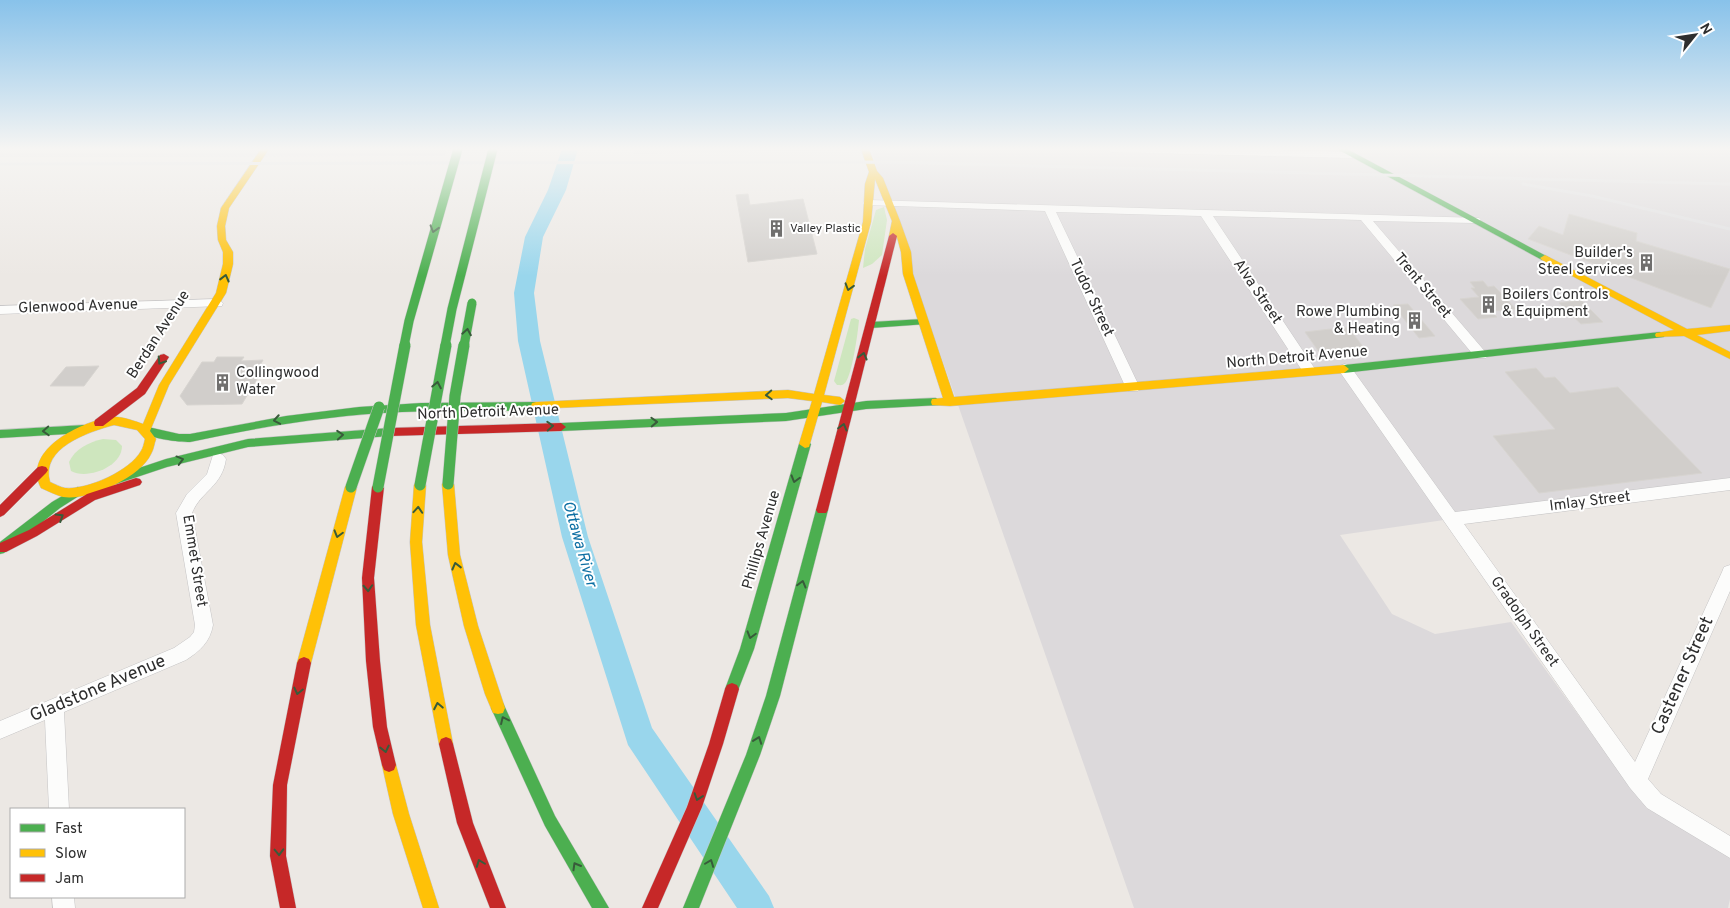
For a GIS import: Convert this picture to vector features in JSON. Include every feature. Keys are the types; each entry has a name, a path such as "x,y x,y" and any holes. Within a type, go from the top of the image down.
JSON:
{"main road":[{"name":"Berdan Avenue","path":"116,480 139,463 146,454 151,438 147,430 155,404 171,374 217,303 225,281 228,264 228,252 222,240 221,226 225,208 236,191"},
{"path":"288,908 278,856 280,784 304,662 351,487 409,321 446,191"},
{"path":"477,257 484,191"},
{"path":"484,191 452,309 420,485 416,542 423,625 433,682 465,823 498,908"},
{"name":"Phillips Avenue","path":"691,908 774,696 848,405 857,382 866,316 869,271 869,191"},
{"name":"Phillips Avenue","path":"885,191 906,252 908,274 950,402"},
{"path":"1421,191 1730,356"},
{"name":"Phillips Avenue","path":"650,908 687,828 747,649 842,310 869,271 896,221"},
{"path":"214,251 222,240"},
{"name":"Berdan Avenue","path":"196,308 205,290"},
{"path":"473,295 455,396 448,484 454,556 471,626 492,694 550,821 600,908"},
{"path":"842,310 866,316 924,322"},
{"path":"409,321 378,487 368,578 373,661 380,727 400,814 431,908"},
{"name":"North Detroit Avenue","path":"78,492 222,448 248,443 394,432 786,417 848,405 950,402 1133,388 1345,369 1730,328"},
{"name":"Berdan Avenue","path":"0,512 26,488 59,445 116,411 141,391 172,344"},
{"name":"North Detroit Avenue","path":"89,428 126,421 135,422 147,430 178,438 190,438 233,428 304,416 362,409 461,406 500,408 788,394 848,405"},
{"path":"155,404 162,415"},
{"path":"194,424 233,428"},
{"path":"3,434 89,428"},
{"path":"3,434 18,442"},
{"path":"1,549 32,533 91,497 279,441"},
{"path":"32,455 42,469 42,479 46,486 55,491 78,492"},
{"path":"1,549 56,505 78,492"}],"street":[{"path":"870,203 1475,220"},
{"name":"Tudor Street","path":"1049,208 1133,388"},
{"name":"Alva Street","path":"1204,213 1310,372"},
{"name":"Trent Street","path":"1364,217 1480,354"},
{"name":"Glenwood Avenue","path":"0,310 196,308 217,303"},
{"name":"Gradolph Street","path":"1345,369 1637,781 1654,801 1730,848"},
{"name":"Emmet Street","path":"195,644 201,638 204,625 184,513 186,506 215,476 218,459"},
{"name":"Imlay Street","path":"1451,519 1730,484"},
{"name":"Castener Street","path":"1637,781 1730,572"},
{"name":"Gladstone Avenue","path":"0,730 180,654 195,644"},
{"path":"54,708 59,808"}],"shaded area":[{"path":"884,191 1730,191 1730,484 1340,535 1392,614 1435,634 1511,622 1639,799 1730,856 1730,899 1728,908 1134,908"}],"green space":[{"path":"884,207 887,220 882,255 872,264 863,268 865,249 876,210"},
{"path":"851,319 859,320 848,379 842,385 837,385 834,381"},
{"path":"103,439 116,440 122,446 116,460 110,466 94,473 86,474 71,471 69,462 75,453 88,444"}],"building":[{"name":"Valley Plastic","path":"748,194 750,205 803,199 817,254 748,262 736,195"},
{"name":"Builder's Steel Services","path":"1569,214 1637,233 1636,241 1730,269 1711,308 1528,239 1539,226 1563,235"},
{"name":"Boilers Controls & Equipment","path":"1483,281 1488,287 1494,286 1516,309 1491,311 1497,317 1478,319 1460,299 1479,297 1471,288 1475,288 1470,282"},
{"path":"1581,300 1603,322 1581,324 1559,303"},
{"name":"Rowe Plumbing & Heating","path":"1408,304 1435,336 1419,338 1393,305"},
{"path":"1348,327 1364,348 1319,352 1305,332"},
{"name":"Collingwood Water","path":"217,357 244,357 241,361 263,360 258,369 263,369 242,404 187,405 180,396 202,362 214,362"},
{"path":"99,366 84,386 50,386 66,367"},
{"path":"1536,368 1545,378 1555,377 1570,393 1618,387 1702,473 1539,493 1493,436 1555,429 1505,372"}],"waterway":[{"name":"Ottawa River","path":"556,191 534,237 524,293 529,341 575,537 639,735 757,908"}],"railway":[{"path":"1565,191 1730,229"}],"traffic: fast":[{"path":"378,487 409,321 446,191"},
{"path":"420,485 452,309 482,191"},
{"path":"1420,191 1545,258"},
{"path":"448,484 455,396 472,303"},
{"path":"871,325 924,322"},
{"path":"1344,369 1660,335"},
{"path":"561,427 786,417 866,405 936,402"},
{"path":"148,431 179,438 190,438 238,428 334,413 421,407 536,406"},
{"path":"351,487 379,407"},
{"path":"0,434 84,429"},
{"path":"116,480 166,463 248,443 390,432"},
{"path":"732,689 747,649 805,444"},
{"path":"0,549 56,505 78,491"},
{"path":"691,908 753,755 773,696 822,510"},
{"path":"498,708 550,821 601,908"}],"traffic: slow":[{"path":"146,429 164,385 221,293 228,264 228,252 222,240 221,226 225,208 236,191"},
{"path":"805,444 867,222 869,191"},
{"path":"884,191 896,221 893,236"},
{"path":"896,221 906,252 908,274 950,402"},
{"path":"1545,258 1730,356"},
{"path":"1660,335 1730,328"},
{"path":"936,402 1344,369"},
{"path":"536,406 788,394 840,401"},
{"path":"114,421 141,427 150,439 146,453 132,468 111,482 87,490 64,492 45,485 42,472 44,461 52,451 77,434 114,421"},
{"path":"448,484 454,555 471,626 498,708"},
{"path":"420,485 416,542 423,625 446,744"},
{"path":"304,663 351,487"},
{"path":"389,765 401,814 431,908"}],"traffic: jam":[{"path":"822,510 893,236"},
{"path":"99,423 141,391 164,357"},
{"path":"390,432 561,427"},
{"path":"0,512 42,470"},
{"path":"2,548 33,533 91,497 136,482"},
{"path":"378,487 368,578 373,661 380,727 389,765"},
{"path":"288,908 278,856 280,785 304,663"},
{"path":"650,908 678,848 702,786 732,689"},
{"path":"446,744 465,823 498,908"}],"place":[{"name":"Valley Plastic","path":"776,229"},
{"name":"Builder's Steel Services","path":"1647,262"},
{"name":"Boilers Controls & Equipment","path":"1488,304"},
{"name":"Rowe Plumbing & Heating","path":"1414,321"},
{"name":"Collingwood Water","path":"222,382"}]}
